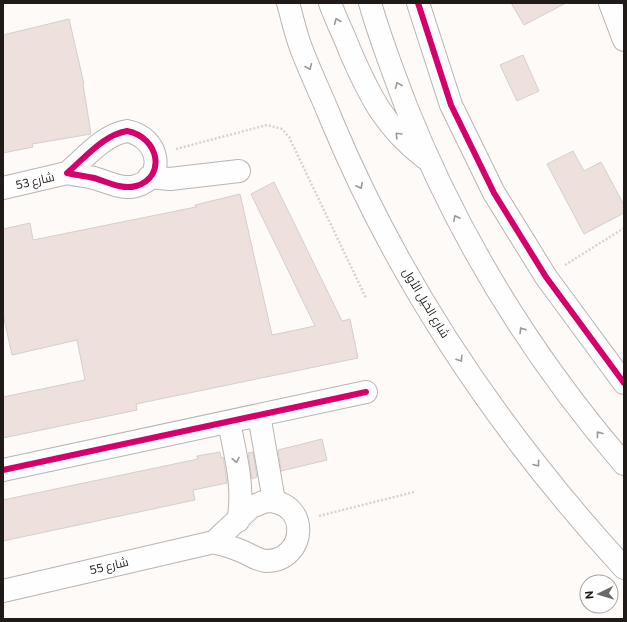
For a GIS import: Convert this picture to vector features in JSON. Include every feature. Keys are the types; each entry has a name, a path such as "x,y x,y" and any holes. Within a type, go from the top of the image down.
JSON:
{"street":[{"path":"277,3 300,44"},
{"name":"شارع الخيل الأول","path":"288,3 300,44 354,174 388,241 427,308 469,373 514,436 562,497 624,568"},
{"path":"330,3 366,88 378,109 403,140 428,160"},
{"path":"370,3 389,64 428,160 457,220 524,333 562,387 624,464"},
{"path":"418,3 450,105 468,143 515,230 546,277 624,383"},
{"path":"610,3 624,40"},
{"path":"127,131 142,135 148,141 155,155 155,163 150,178 144,183 129,188 67,173 104,140 118,132 127,131"},
{"path":"150,178 170,179 239,171"},
{"name":"شارع 53","path":"3,188 67,173"},
{"path":"3,470 366,392"},
{"path":"259,415 274,501"},
{"path":"229,422 240,483 241,496 238,521"},
{"path":"274,501 289,508 298,521 299,529 294,545 289,552 274,560 258,559 242,551 214,542 258,503 274,501"},
{"name":"شارع 55","path":"3,591 214,542"}],"path":[{"path":"155,155 266,124 282,129 289,137 366,298"},
{"path":"546,277 624,228"},
{"path":"298,521 414,492"}],"building":[{"path":"511,3 566,3 524,25"},
{"path":"69,19 84,84 91,134 32,144 33,147 3,153 3,35"},
{"path":"523,55 539,91 517,101 500,65"},
{"path":"573,151 584,171 601,162 624,205 624,213 584,234 547,164"},
{"path":"274,182 342,321 350,319 358,358 136,404 137,410 3,438 3,397 85,380 77,340 12,355 3,314 3,229 30,223 33,240 196,207 195,205 240,194 272,335 315,326 251,194"},
{"path":"322,439 327,460 281,471 278,450"},
{"path":"220,452 221,458 223,457 227,483 193,490 195,500 3,541 3,500 198,459 197,456"},
{"path":"253,452 257,477 252,479 248,453"}],"cycle path":[{"path":"418,3 451,105 494,193 546,277 624,383"},
{"path":"127,131 138,135 146,141 152,149 155,157 155,166 152,174 146,181 136,186 126,187 94,178 67,173 102,142 118,133 127,131"},
{"path":"3,470 366,392"}]}
